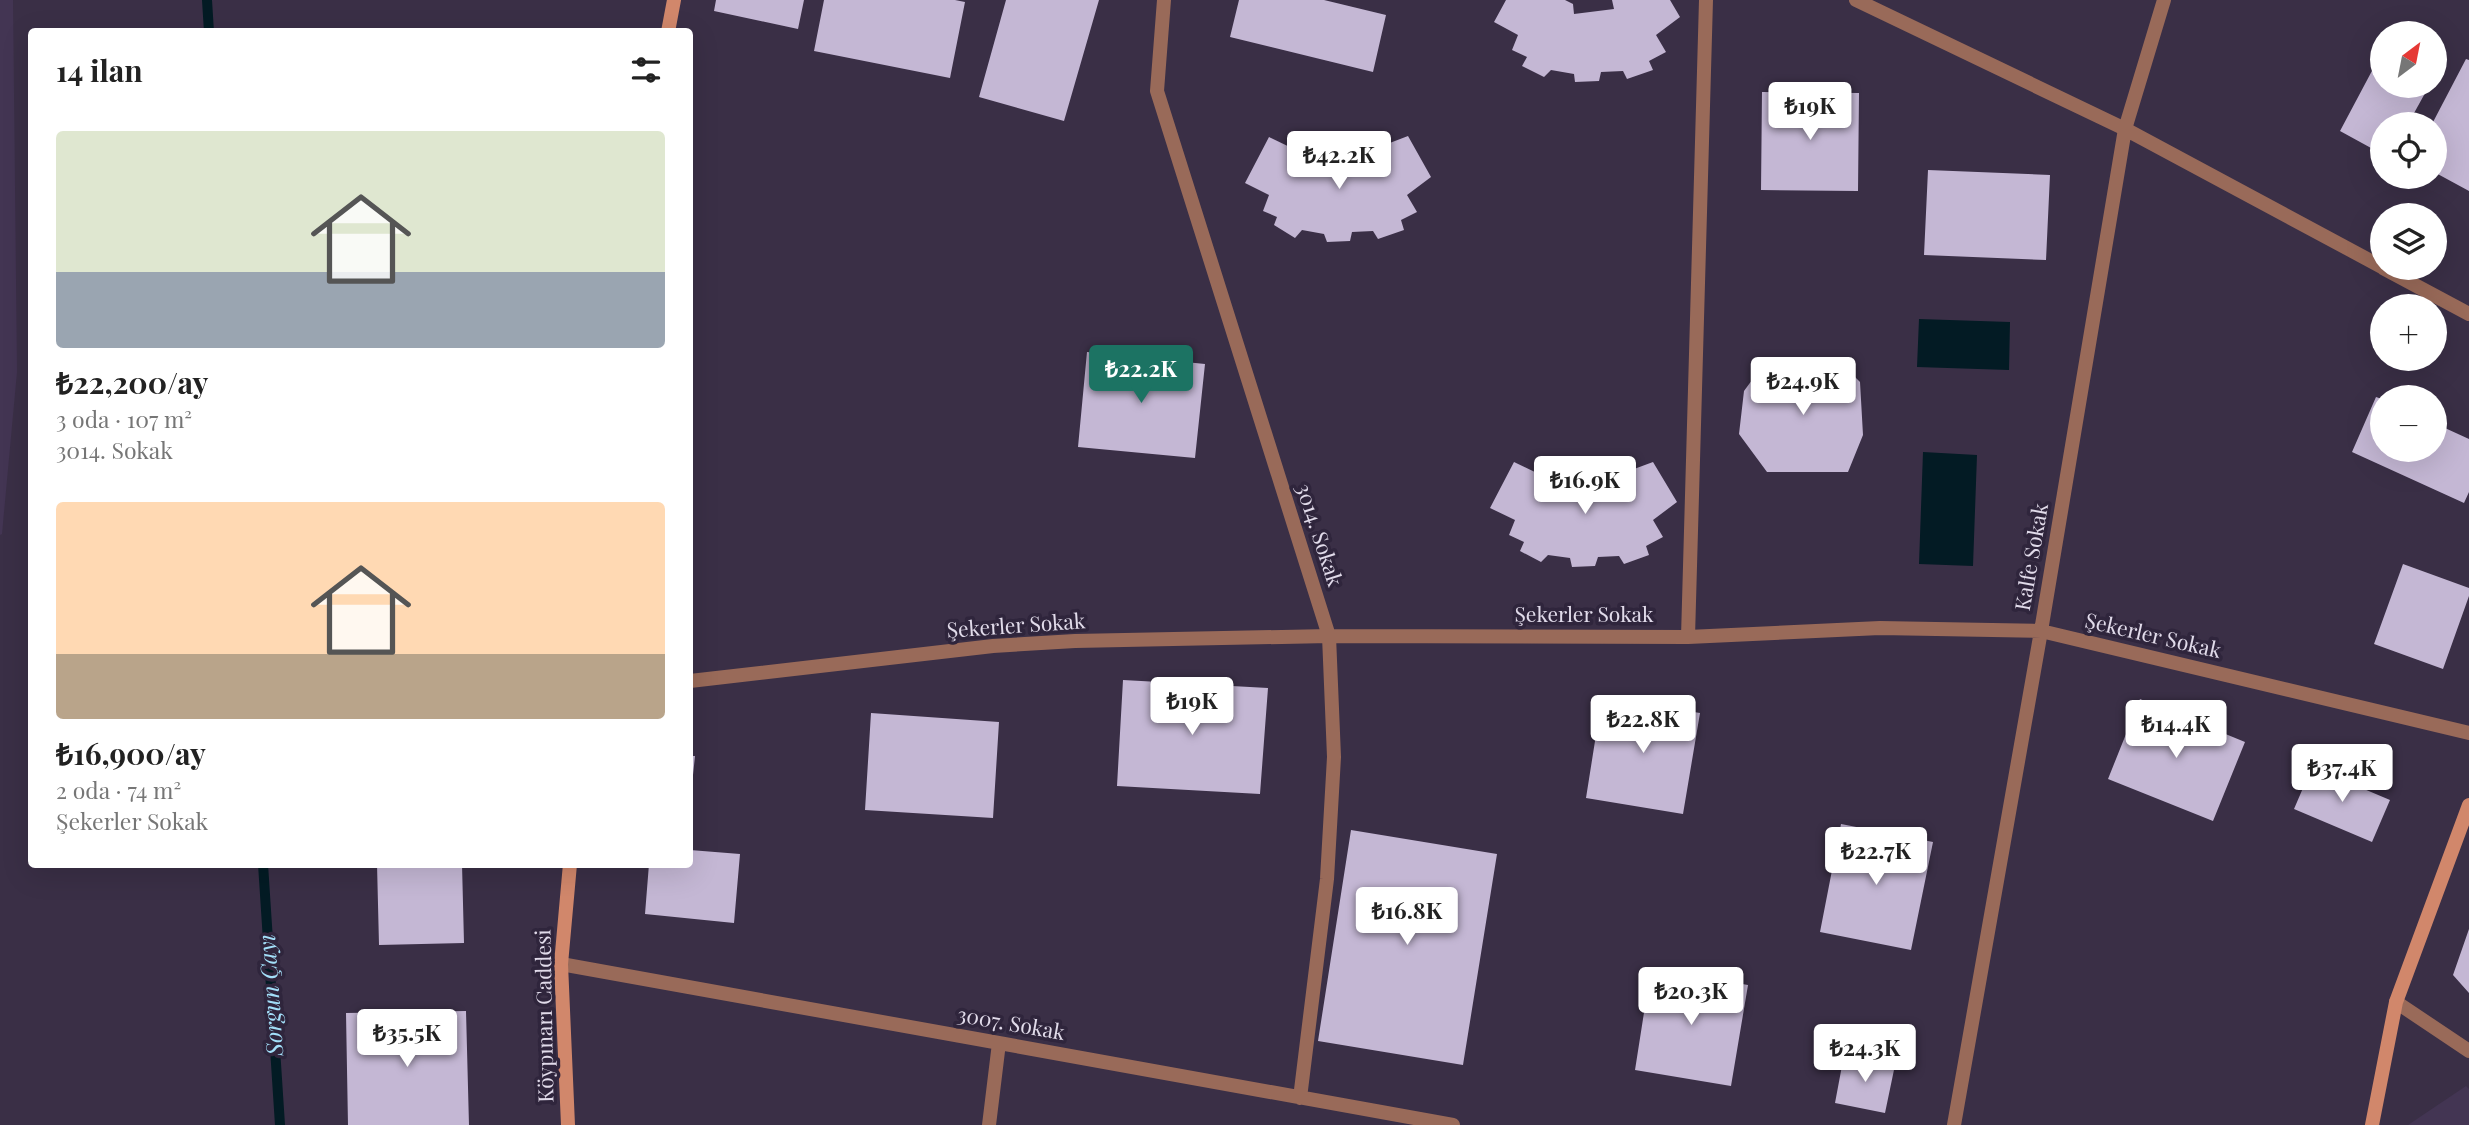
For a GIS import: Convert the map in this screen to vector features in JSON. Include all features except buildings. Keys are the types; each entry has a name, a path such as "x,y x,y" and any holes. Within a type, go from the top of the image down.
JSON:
{"street":[{"path":"669,28 674,0"},
{"name":"3014. Sokak","path":"1164,0 1157,91 1329,636 1334,757 1327,866 1300,1098"},
{"path":"1688,636 1706,0"},
{"path":"1856,0 2125,129 2370,261"},
{"name":"Kalfe Sokak","path":"1954,1125 2041,631 2125,129 2164,0"},
{"path":"2406,280 2469,314"},
{"name":"Şekerler Sokak","path":"693,681 993,646 1075,641 1329,636 1688,636 1880,628 2041,631 2469,733"},
{"path":"2372,1125 2396,1002 2469,805"},
{"name":"Köypınarı Caddesi","path":"568,1125 561,964 570,868"},
{"name":"3007. Sokak","path":"561,964 1453,1125"},
{"path":"2396,1002 2469,1051"},
{"path":"989,1125 999,1043"}],"shaded area":[{"path":"0,0 13,0 17,372 0,535"},
{"path":"2466,1086 2469,1089 2469,1125 2408,1125"}],"water":[{"path":"1919,319 2010,322 2009,370 1917,367"},
{"path":"1923,452 1977,455 1973,566 1919,564"}],"waterway":[{"name":"Sorgun Çayı","path":"207,0 209,28"},
{"name":"Sorgun Çayı","path":"263,868 280,1125"}]}
